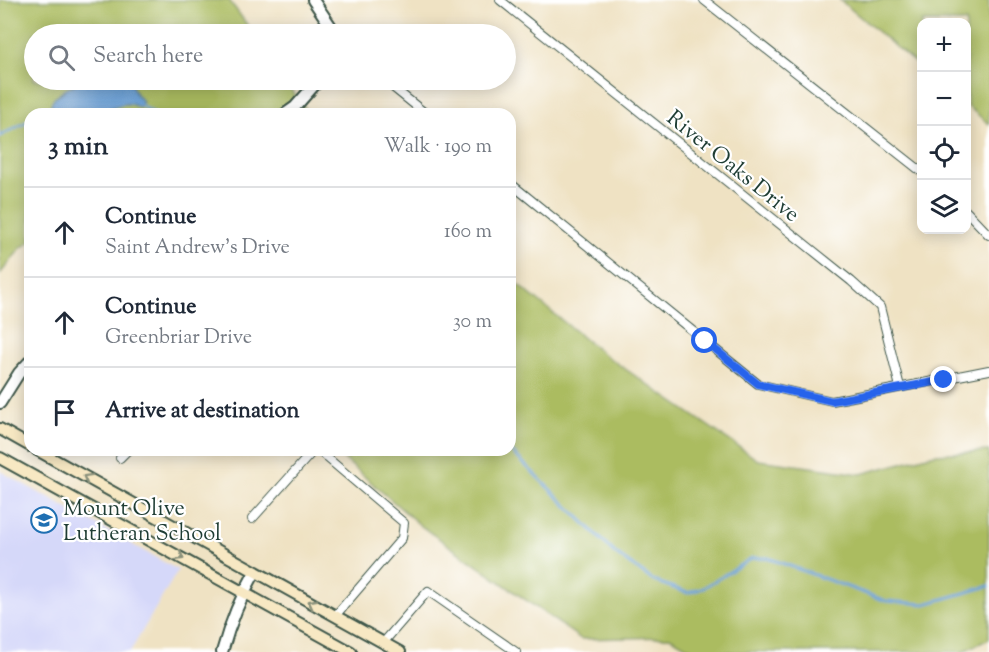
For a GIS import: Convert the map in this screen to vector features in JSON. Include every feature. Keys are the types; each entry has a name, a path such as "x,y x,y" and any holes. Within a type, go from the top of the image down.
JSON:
{"main road":[{"path":"0,429 24,443"},
{"path":"48,456 400,652"},
{"path":"0,458 351,652"}],"street":[{"path":"313,0 329,24"},
{"name":"River Oaks Drive","path":"500,0 880,307 900,387"},
{"path":"704,0 917,169"},
{"path":"296,108 311,90"},
{"path":"396,90 419,108"},
{"path":"516,188 758,384 832,401 989,370"},
{"path":"971,216 989,235"},
{"path":"0,403 24,368"},
{"path":"252,519 309,456"},
{"path":"325,456 404,523 402,538 335,616"},
{"path":"222,652 243,592 255,572"},
{"path":"383,643 428,591 516,652"}],"shaded area":[{"name":"Mount Olive Lutheran School","path":"0,471 178,570 130,652 0,652"}],"green space":[{"path":"0,0 229,0 247,24 24,24 24,90 291,90 305,108 24,108 24,246 0,274"},
{"path":"840,0 989,0 989,124 971,109 971,18 917,18 917,65"},
{"path":"516,283 602,353 758,460 861,474 935,454 989,451 989,639 962,652 696,652 670,637 581,639 421,526 341,456 516,456"}],"water":[{"path":"65,90 134,90 143,101 139,108 131,104 124,104 111,108 51,108 56,97"}],"waterway":[{"path":"139,104 145,108"},
{"path":"0,136 24,123"},
{"path":"516,456 616,554 654,581 688,593 703,588 752,558 768,558 886,601 925,604 989,586"}],"place":[{"name":"Mount Olive Lutheran School","path":"44,520"}],"route":[{"path":"705,341 758,384 832,401 944,380"}]}
